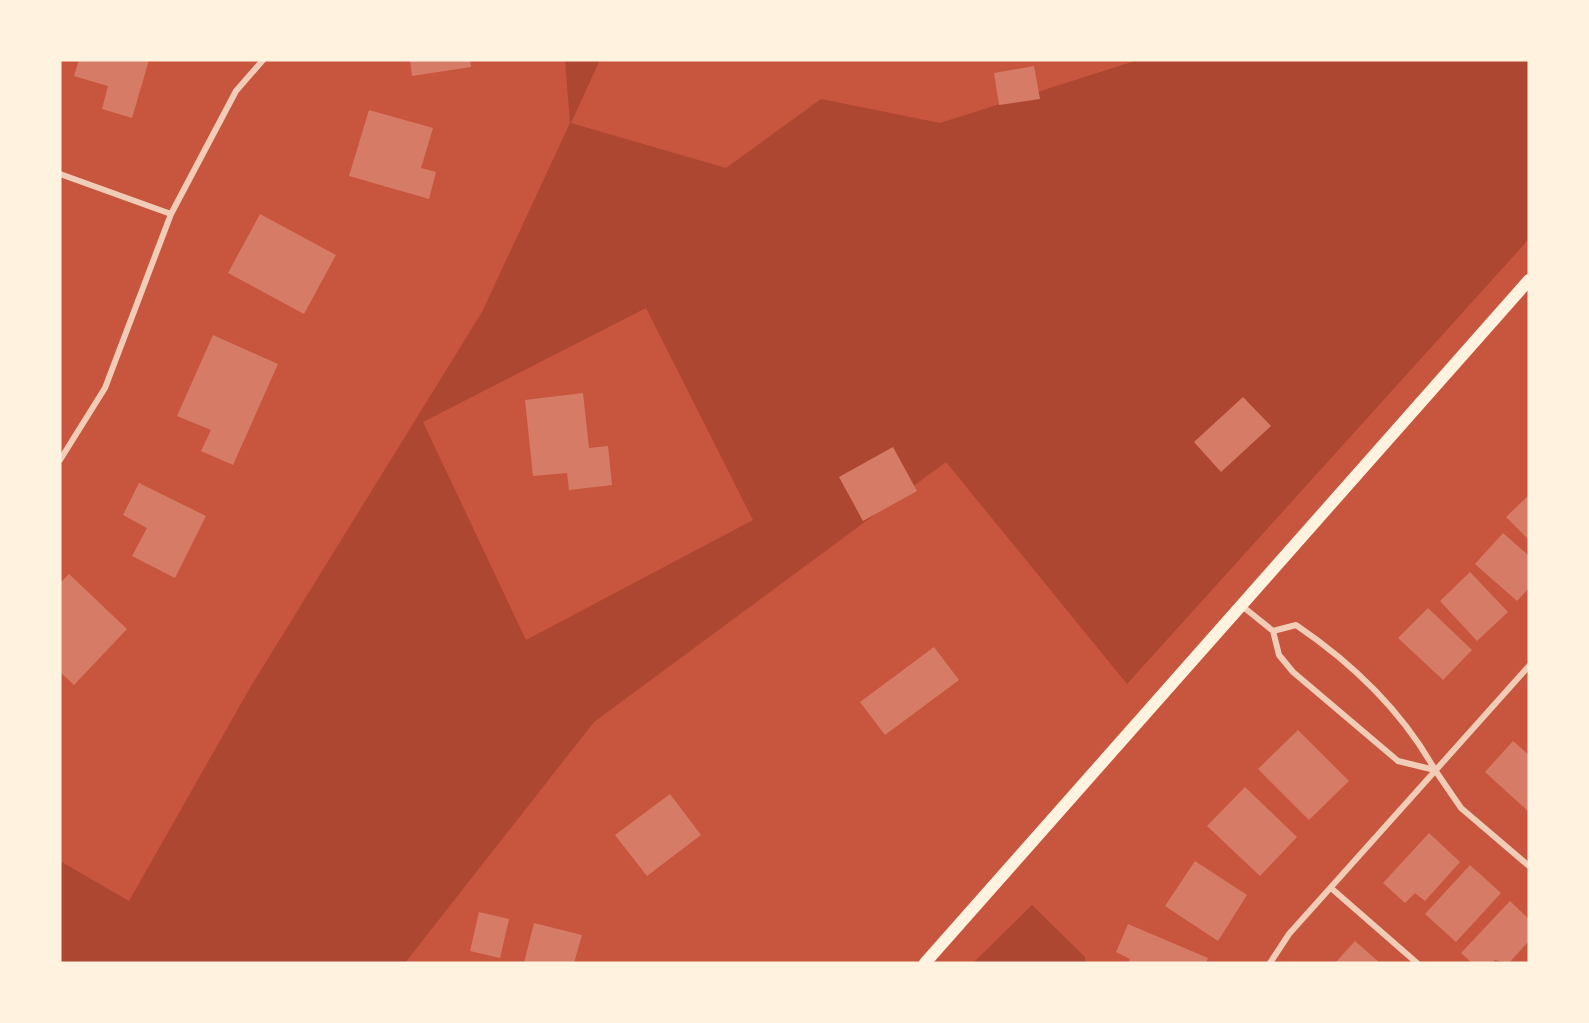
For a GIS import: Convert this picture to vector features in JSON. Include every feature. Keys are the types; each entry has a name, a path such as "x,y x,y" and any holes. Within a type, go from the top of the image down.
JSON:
{"main road":[{"path":"925,963 1529,280"}],"street":[{"path":"60,460 105,388 171,214 236,91 263,60"},
{"path":"60,174 171,214"},
{"path":"1242,606 1273,631 1279,655 1302,680 1398,761 1436,770"},
{"path":"1273,631 1296,625 1322,642 1393,707 1419,740 1461,808 1529,866"},
{"path":"1270,963 1289,934 1529,666"},
{"path":"1331,888 1417,963"}],"shaded area":[{"path":"565,60 600,60 571,123 726,168 821,99 940,123 1138,60 1529,60 1529,239 1127,684 946,462 594,722 405,963 60,963 60,861 129,901 251,686 482,312 570,123","holes":["646,308 753,520 526,640 423,422"]},
{"path":"1032,905 1085,957 1085,963 973,963"}],"building":[{"path":"79,60 149,60 132,118 102,109 108,86 74,76"},
{"path":"410,60 470,60 471,67 412,76"},
{"path":"1034,66 1040,99 999,105 994,73"},
{"path":"369,110 433,128 421,168 436,172 429,199 349,176"},
{"path":"260,214 336,255 304,314 228,273"},
{"path":"213,335 278,364 233,465 201,451 211,430 177,416"},
{"path":"583,393 589,448 608,446 612,485 569,490 567,473 533,476 525,400"},
{"path":"1243,397 1271,426 1221,472 1194,442"},
{"path":"893,447 917,491 863,521 839,477"},
{"path":"139,483 206,516 175,578 132,556 147,528 123,515"},
{"path":"1529,495 1529,540 1506,517"},
{"path":"1503,533 1529,556 1529,588 1517,601 1475,564"},
{"path":"1470,572 1508,612 1477,641 1440,601"},
{"path":"69,574 127,629 74,685 60,672 60,583"},
{"path":"1428,608 1472,650 1443,680 1398,638"},
{"path":"934,647 959,680 885,735 860,702"},
{"path":"1298,730 1349,781 1309,820 1258,769"},
{"path":"1513,741 1529,755 1529,812 1485,772"},
{"path":"1245,787 1297,837 1260,876 1207,826"},
{"path":"670,794 701,835 647,876 615,835"},
{"path":"1429,833 1460,862 1425,901 1415,893 1405,903 1383,883"},
{"path":"1195,861 1247,895 1218,941 1165,906"},
{"path":"1470,865 1501,893 1456,942 1425,914"},
{"path":"1510,901 1529,919 1529,941 1509,963 1495,960 1492,963 1472,963 1461,953"},
{"path":"479,912 509,919 500,958 470,951"},
{"path":"534,923 582,935 574,963 524,963"},
{"path":"1128,924 1208,958 1206,963 1128,963 1130,959 1116,952"},
{"path":"1355,941 1380,963 1335,963"}]}
